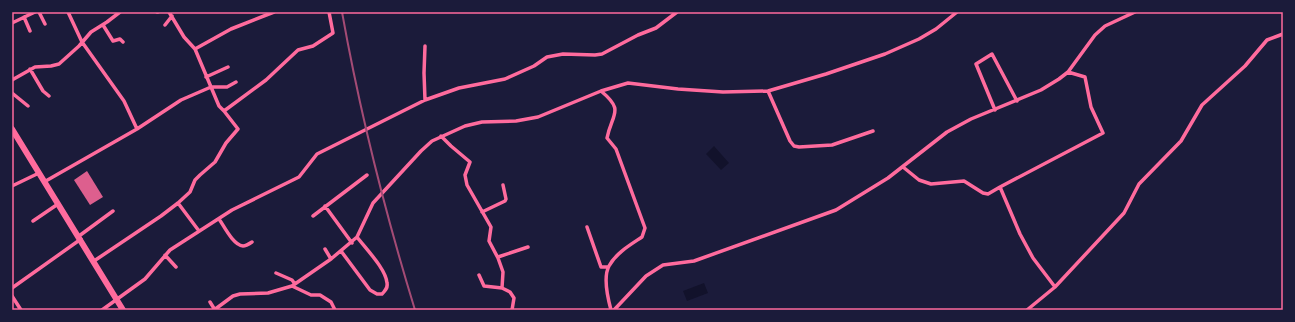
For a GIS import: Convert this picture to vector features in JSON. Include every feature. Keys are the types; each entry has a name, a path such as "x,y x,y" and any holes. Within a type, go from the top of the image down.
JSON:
{"main road":[{"path":"12,129 123,310"}],"street":[{"path":"12,16 13,22 35,12"},
{"path":"39,12 45,24"},
{"path":"68,12 82,42 124,101 137,130"},
{"path":"12,80 35,67 59,64 82,42 90,32 103,25 120,12"},
{"path":"94,261 178,204 190,192 195,180 200,174 215,162 226,143 238,129 224,110 219,106 195,49 184,37 169,12"},
{"path":"195,49 231,29 274,12"},
{"path":"224,110 266,80 298,50 313,46 333,33 329,12"},
{"path":"102,310 145,279 165,255 175,247 232,210 299,177 317,154 426,100 458,88 505,79 534,66 546,57 563,54 602,54 638,35 656,28 677,12"},
{"path":"210,302 215,310 233,296 240,294 268,294 294,285 331,260 357,237 373,203 421,151 432,141 465,126 482,122 538,117 601,90 628,83 678,89 723,92 768,91 826,74 885,54 919,39 936,29 957,12"},
{"path":"614,310 646,276 663,265 694,262 836,210 888,178 947,132 971,119 1042,90 1068,72 1095,35 1105,26 1135,12"},
{"path":"165,25 172,16"},
{"path":"24,17 30,31"},
{"path":"103,25 113,40 120,39 123,42"},
{"path":"1027,310 1054,287 1124,213 1139,184 1182,141 1202,105 1245,66 1267,40 1283,34"},
{"path":"425,46 424,73 426,100"},
{"path":"995,110 976,64 992,54 1017,101"},
{"path":"206,77 228,67"},
{"path":"30,69 43,91 49,96"},
{"path":"903,167 919,180 931,184 964,181 983,193 988,194 1000,186 1103,132 1091,107 1085,77 1068,72"},
{"path":"44,182 137,130 181,100 211,87 227,87 236,82"},
{"path":"601,90 612,100 615,107 615,115 609,128 607,138 616,149 645,228 642,237 624,249 608,267 607,281 610,310"},
{"path":"768,91 790,141 794,146 832,145 873,132"},
{"path":"12,93 28,106"},
{"path":"441,136 470,162 466,175 467,185 491,227 489,241 498,258 503,272 502,288"},
{"path":"12,186 39,173"},
{"path":"313,216 367,175"},
{"path":"482,212 506,199 503,185"},
{"path":"1000,186 1020,234 1033,258 1054,287"},
{"path":"33,221 58,204"},
{"path":"178,204 199,231"},
{"path":"325,206 352,243"},
{"path":"12,288 80,238 113,211"},
{"path":"220,219 231,237 239,245 246,246 252,242"},
{"path":"587,227 601,267 608,267"},
{"path":"341,252 370,290 377,294 382,294 386,290 387,284 384,273 357,237"},
{"path":"498,258 528,247"},
{"path":"325,248 331,260"},
{"path":"165,255 176,267"},
{"path":"276,273 292,280 294,285 311,295 320,295 331,302 335,310"},
{"path":"479,275 484,286 502,288 510,292 514,298 512,310"},
{"path":"12,296 21,310"}],"shaded area":[{"path":"714,146 729,163 721,170 706,154"},
{"path":"704,283 708,293 687,301 683,291"}],"building":[{"path":"87,171 103,197 90,205 74,180"}],"railway":[{"path":"342,12 374,162 393,236 415,310"}]}
